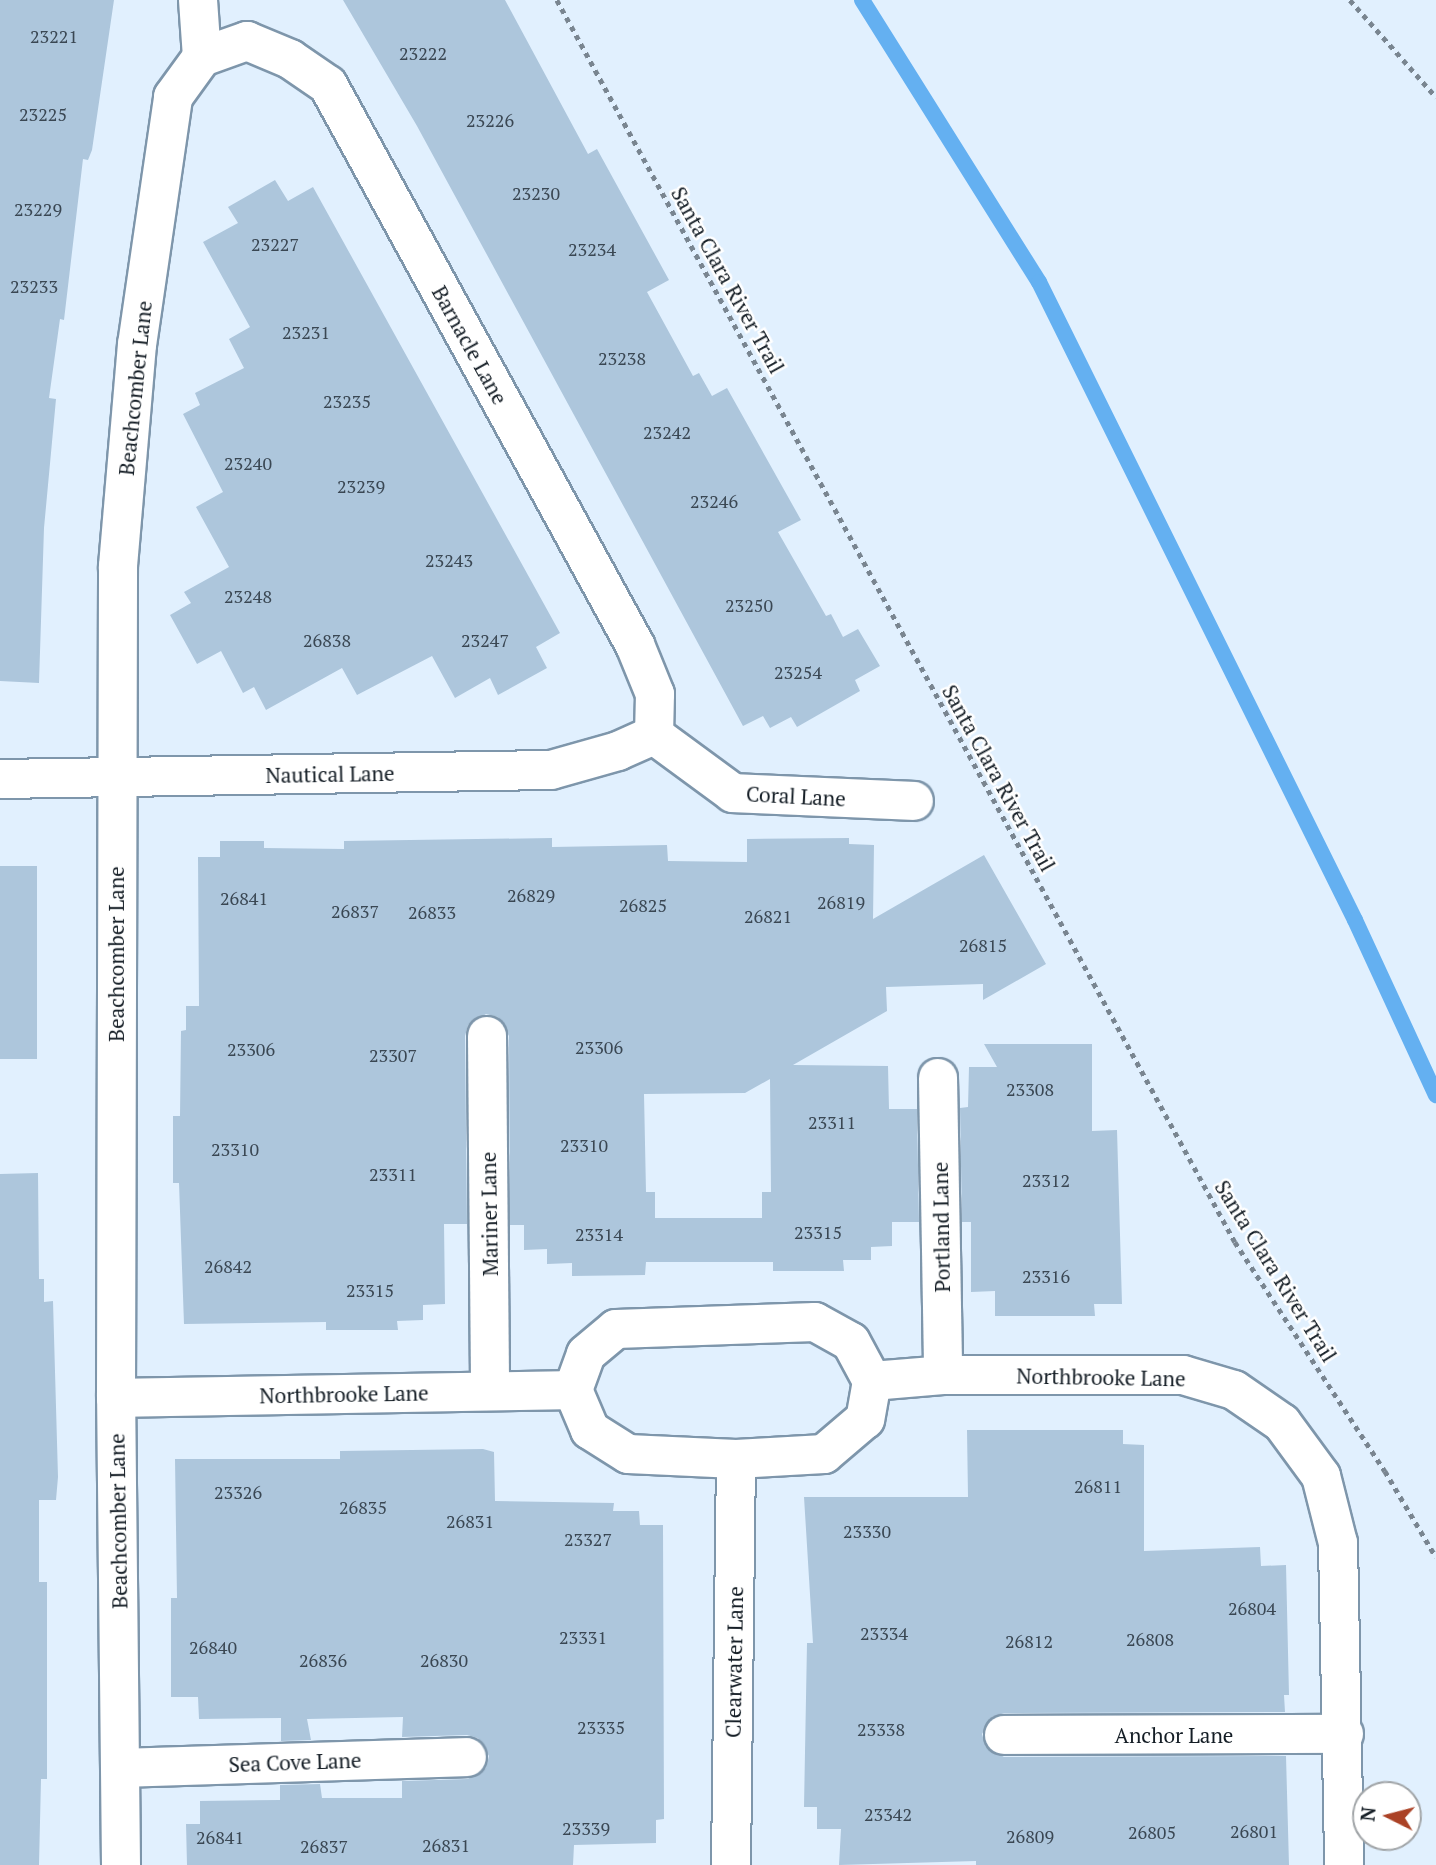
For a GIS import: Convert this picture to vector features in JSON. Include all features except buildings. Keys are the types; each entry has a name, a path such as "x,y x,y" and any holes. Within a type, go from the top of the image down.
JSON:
{"street":[{"path":"198,0 202,57"},
{"name":"Barnacle Lane","path":"202,57 247,41 290,59 328,85 635,645 655,694 654,735"},
{"name":"Beachcomber Lane","path":"121,1865 123,1768 116,1398 118,566 137,345 173,97 202,57"},
{"name":"Nautical Lane","path":"0,779 551,770 618,751 654,735"},
{"name":"Coral Lane","path":"654,735 733,793 914,801"},
{"name":"Mariner Lane","path":"487,1036 490,1391"},
{"name":"Portland Lane","path":"938,1078 943,1375"},
{"path":"802,1322 815,1322 851,1342 872,1381 865,1419 824,1454 736,1459 628,1454 590,1430 573,1390 586,1353 616,1329 802,1322"},
{"name":"Northbrooke Lane","path":"872,1381 943,1375 1183,1375 1234,1390 1282,1423 1321,1476 1338,1544 1344,1734 1344,1865"},
{"name":"Northbrooke Lane","path":"116,1398 573,1390"},
{"name":"Clearwater Lane","path":"731,1865 736,1459"},
{"name":"Anchor Lane","path":"1004,1735 1344,1734"},
{"name":"Sea Cove Lane","path":"123,1768 467,1757"}],"path":[{"name":"Santa Clara River Trail","path":"557,0 1235,1242 1385,1471 1436,1557"},
{"path":"1350,0 1436,97"}],"waterway":[{"path":"862,0 1039,282 1355,920 1436,1095"}]}
